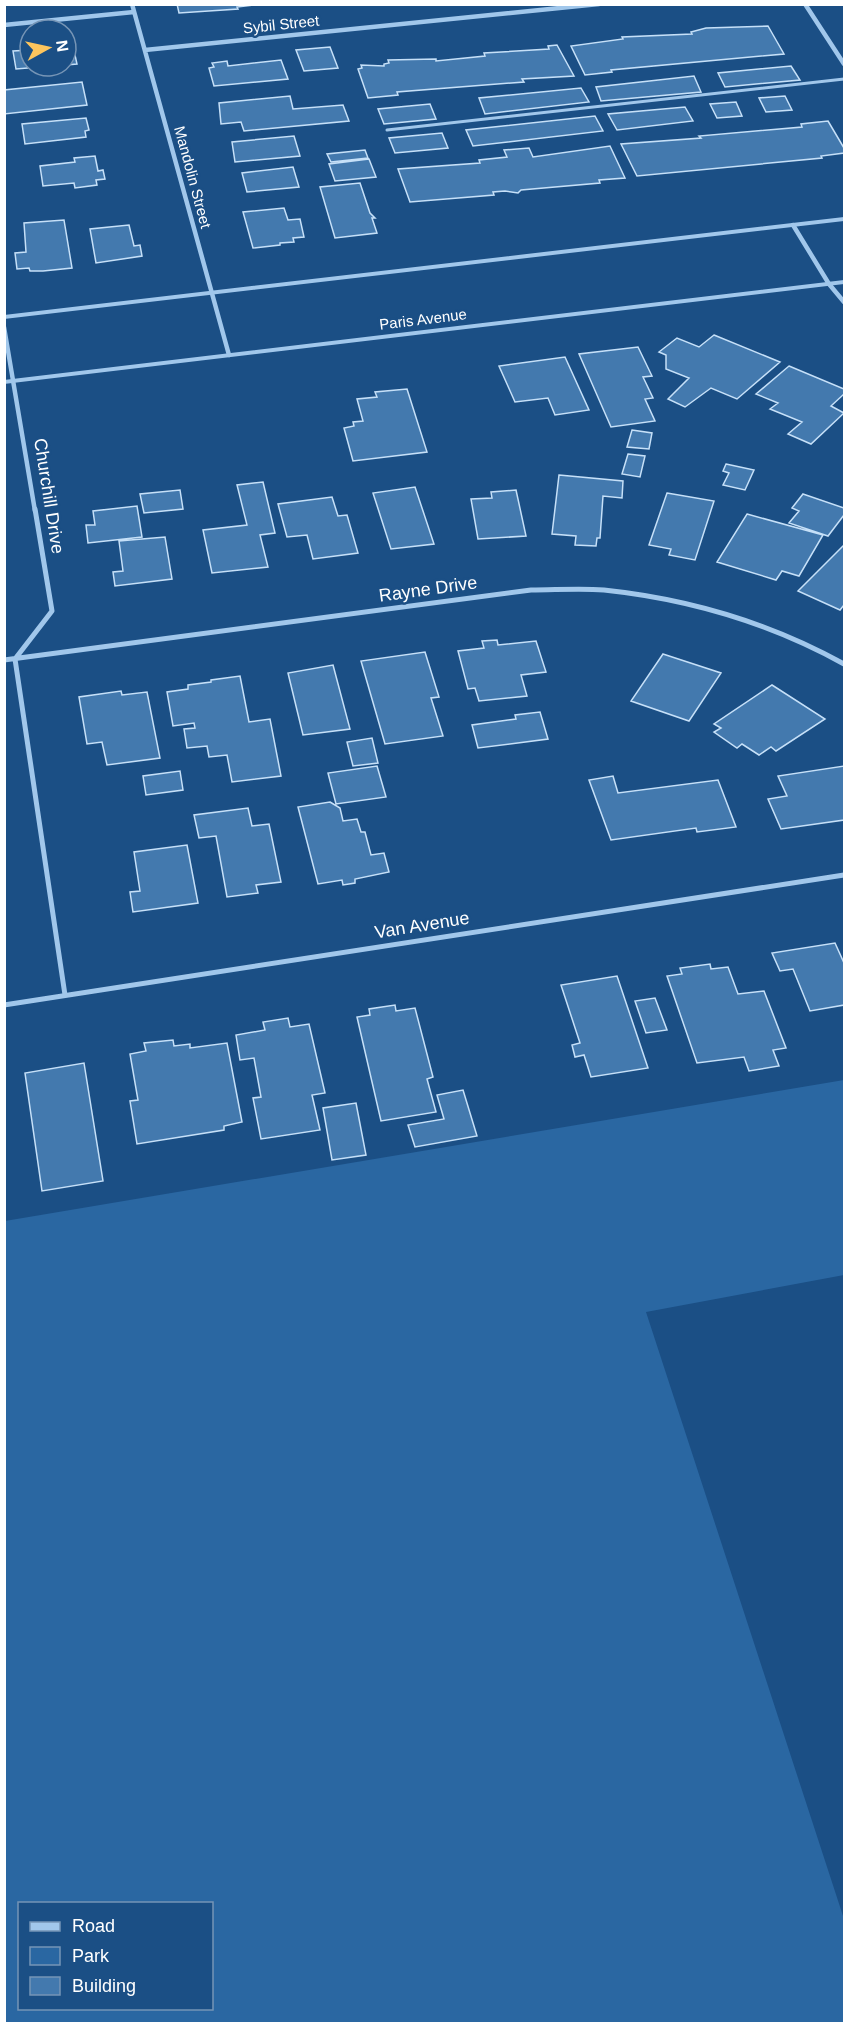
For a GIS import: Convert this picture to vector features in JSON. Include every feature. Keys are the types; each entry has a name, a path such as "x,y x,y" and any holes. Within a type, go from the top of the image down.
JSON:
{"street":[{"name":"Mandolin Street","path":"132,4 229,356"},
{"name":"Sybil Street","path":"145,50 599,4"},
{"path":"805,4 844,64"},
{"path":"4,25 134,12"},
{"path":"4,317 844,219"},
{"path":"793,225 829,284 844,302"},
{"name":"Paris Avenue","path":"4,382 844,282"},
{"name":"Churchill Drive","path":"4,327 15,381 52,611 15,659"},
{"name":"Rayne Drive","path":"4,660 531,590 602,590 687,603 757,623 844,664"},
{"path":"4,653 15,659 65,995"},
{"name":"Van Avenue","path":"4,1005 844,875"}],"lane":[{"path":"387,130 844,79"}],"green space":[{"path":"844,1080 844,1275 646,1312 844,1919 844,2023 5,2023 5,1221"}],"building":[{"path":"177,4 261,4 237,7 238,9 179,13"},
{"path":"768,26 784,54 611,70 612,72 585,75 571,46 623,39 622,37 692,34 691,32 706,28"},
{"path":"557,45 574,76 397,92 398,95 368,98 358,69 362,68 361,65 384,66 389,63 388,60 436,59 436,61 485,56 484,53 549,49 548,46"},
{"path":"330,47 338,68 304,71 296,50"},
{"path":"13,51 18,51 18,69 16,69"},
{"path":"281,60 288,79 214,86 209,68 214,67 212,63 227,61 228,66"},
{"path":"791,66 800,80 725,87 718,73"},
{"path":"694,76 701,92 601,101 596,87"},
{"path":"82,82 87,105 4,114 4,90"},
{"path":"581,88 589,102 485,114 479,98"},
{"path":"290,96 293,109 343,105 349,121 244,131 241,122 221,124 219,103"},
{"path":"785,96 792,110 766,112 759,98"},
{"path":"736,102 742,116 717,118 710,104"},
{"path":"430,104 436,119 384,124 378,109"},
{"path":"685,107 693,121 617,130 608,114"},
{"path":"595,116 603,131 473,146 466,130"},
{"path":"86,118 89,130 85,131 86,137 25,144 22,124"},
{"path":"828,121 844,148 844,153 821,156 822,158 637,176 621,144 802,127 801,124"},
{"path":"442,133 448,148 395,153 389,138"},
{"path":"294,136 300,156 235,162 232,142"},
{"path":"610,146 625,178 599,180 600,183 521,190 518,193 493,192 494,195 410,202 398,169 480,163 479,160 507,157 504,150 529,148 533,157"},
{"path":"365,150 368,158 331,162 327,154"},
{"path":"95,156 98,171 103,170 105,179 96,180 97,185 75,188 74,183 43,186 40,166 75,162 74,158"},
{"path":"369,159 376,177 335,181 329,164"},
{"path":"293,167 299,187 247,192 242,173"},
{"path":"360,183 370,213 375,218 372,218 377,233 335,238 320,187"},
{"path":"284,208 288,220 300,219 304,237 293,238 294,242 253,248 243,212"},
{"path":"64,220 72,268 43,271 30,271 29,268 17,269 15,253 26,252 24,223"},
{"path":"129,225 134,246 140,245 142,256 96,263 90,229"},
{"path":"714,335 780,362 737,399 711,388 685,407 668,399 689,378 666,369 666,355 659,352 677,338 699,347"},
{"path":"638,347 652,376 643,377 653,398 645,399 655,421 611,427 579,354"},
{"path":"565,357 589,410 555,415 548,398 515,402 499,366"},
{"path":"789,366 844,389 844,394 831,406 844,413 811,444 788,434 802,422 770,409 778,403 756,394"},
{"path":"407,389 427,452 353,461 344,428 354,426 353,422 363,421 357,399 377,397 375,392"},
{"path":"632,430 652,433 649,449 627,447"},
{"path":"628,454 645,456 640,477 622,474"},
{"path":"726,464 754,470 745,490 723,485 729,473 723,471"},
{"path":"559,475 623,481 622,498 603,496 600,538 597,538 596,546 575,545 576,536 552,534"},
{"path":"263,482 275,533 260,535 268,567 212,573 203,530 247,525 237,485"},
{"path":"415,487 434,544 391,549 373,493"},
{"path":"180,490 183,509 144,513 140,494"},
{"path":"516,490 526,536 478,539 471,499 492,498 491,492"},
{"path":"667,493 714,501 695,560 669,555 671,549 649,545"},
{"path":"803,494 844,508 844,515 828,536 789,523 799,511 792,508"},
{"path":"332,497 338,516 347,515 358,553 313,559 307,535 287,537 278,504"},
{"path":"137,506 142,537 88,543 86,525 95,525 93,511"},
{"path":"747,514 823,535 799,576 782,571 776,580 717,562"},
{"path":"165,537 172,579 115,586 113,572 123,571 119,541"},
{"path":"844,545 844,605 840,610 798,591"},
{"path":"497,640 498,645 536,641 546,672 521,675 527,696 479,701 475,688 468,689 458,651 484,648 482,641"},
{"path":"425,652 439,697 431,698 443,736 385,744 361,661"},
{"path":"663,654 721,673 689,721 631,701"},
{"path":"333,665 350,729 303,735 288,673"},
{"path":"240,676 249,722 270,719 281,776 232,782 227,755 209,757 207,746 187,748 184,729 195,728 194,723 173,726 167,692 188,689 188,685"},
{"path":"772,685 825,719 776,751 771,747 759,755 742,744 737,748 714,732 721,728 714,724"},
{"path":"121,691 122,695 147,692 160,758 107,765 102,742 87,744 79,697"},
{"path":"540,712 548,739 478,748 472,725 516,719 515,715"},
{"path":"372,738 378,763 353,766 347,742"},
{"path":"377,766 386,797 336,804 328,773"},
{"path":"844,766 844,820 781,829 768,799 787,796 778,776"},
{"path":"180,771 183,790 146,795 143,776"},
{"path":"613,776 618,793 718,780 736,827 697,832 696,828 611,840 589,780"},
{"path":"330,802 340,808 343,821 357,819 361,832 365,832 371,855 384,853 389,872 355,879 355,883 343,885 342,880 318,884 298,807"},
{"path":"248,808 252,826 269,824 281,882 256,885 258,893 227,897 216,836 199,838 194,815"},
{"path":"187,845 198,903 133,912 130,892 140,891 134,852"},
{"path":"835,943 844,963 844,1005 810,1011 793,969 780,971 772,953"},
{"path":"710,964 711,969 728,967 738,994 764,991 786,1048 773,1050 779,1066 749,1071 744,1057 697,1063 667,976 682,974 680,968"},
{"path":"617,976 648,1068 591,1077 584,1055 575,1057 572,1045 580,1043 561,985"},
{"path":"655,998 667,1030 646,1033 635,1001"},
{"path":"395,1005 396,1011 415,1008 433,1077 427,1079 436,1112 381,1121 357,1017 370,1015 369,1009"},
{"path":"288,1018 290,1027 309,1024 325,1093 312,1095 320,1130 261,1139 253,1098 261,1097 254,1058 240,1060 236,1035 265,1030 263,1022"},
{"path":"173,1040 174,1046 190,1044 190,1048 227,1043 242,1122 224,1126 224,1130 137,1144 130,1101 138,1100 130,1054 146,1051 144,1043"},
{"path":"84,1063 103,1181 42,1191 25,1073"},
{"path":"463,1090 477,1136 415,1147 408,1125 444,1119 437,1095"},
{"path":"356,1103 366,1155 332,1160 323,1108"}]}
